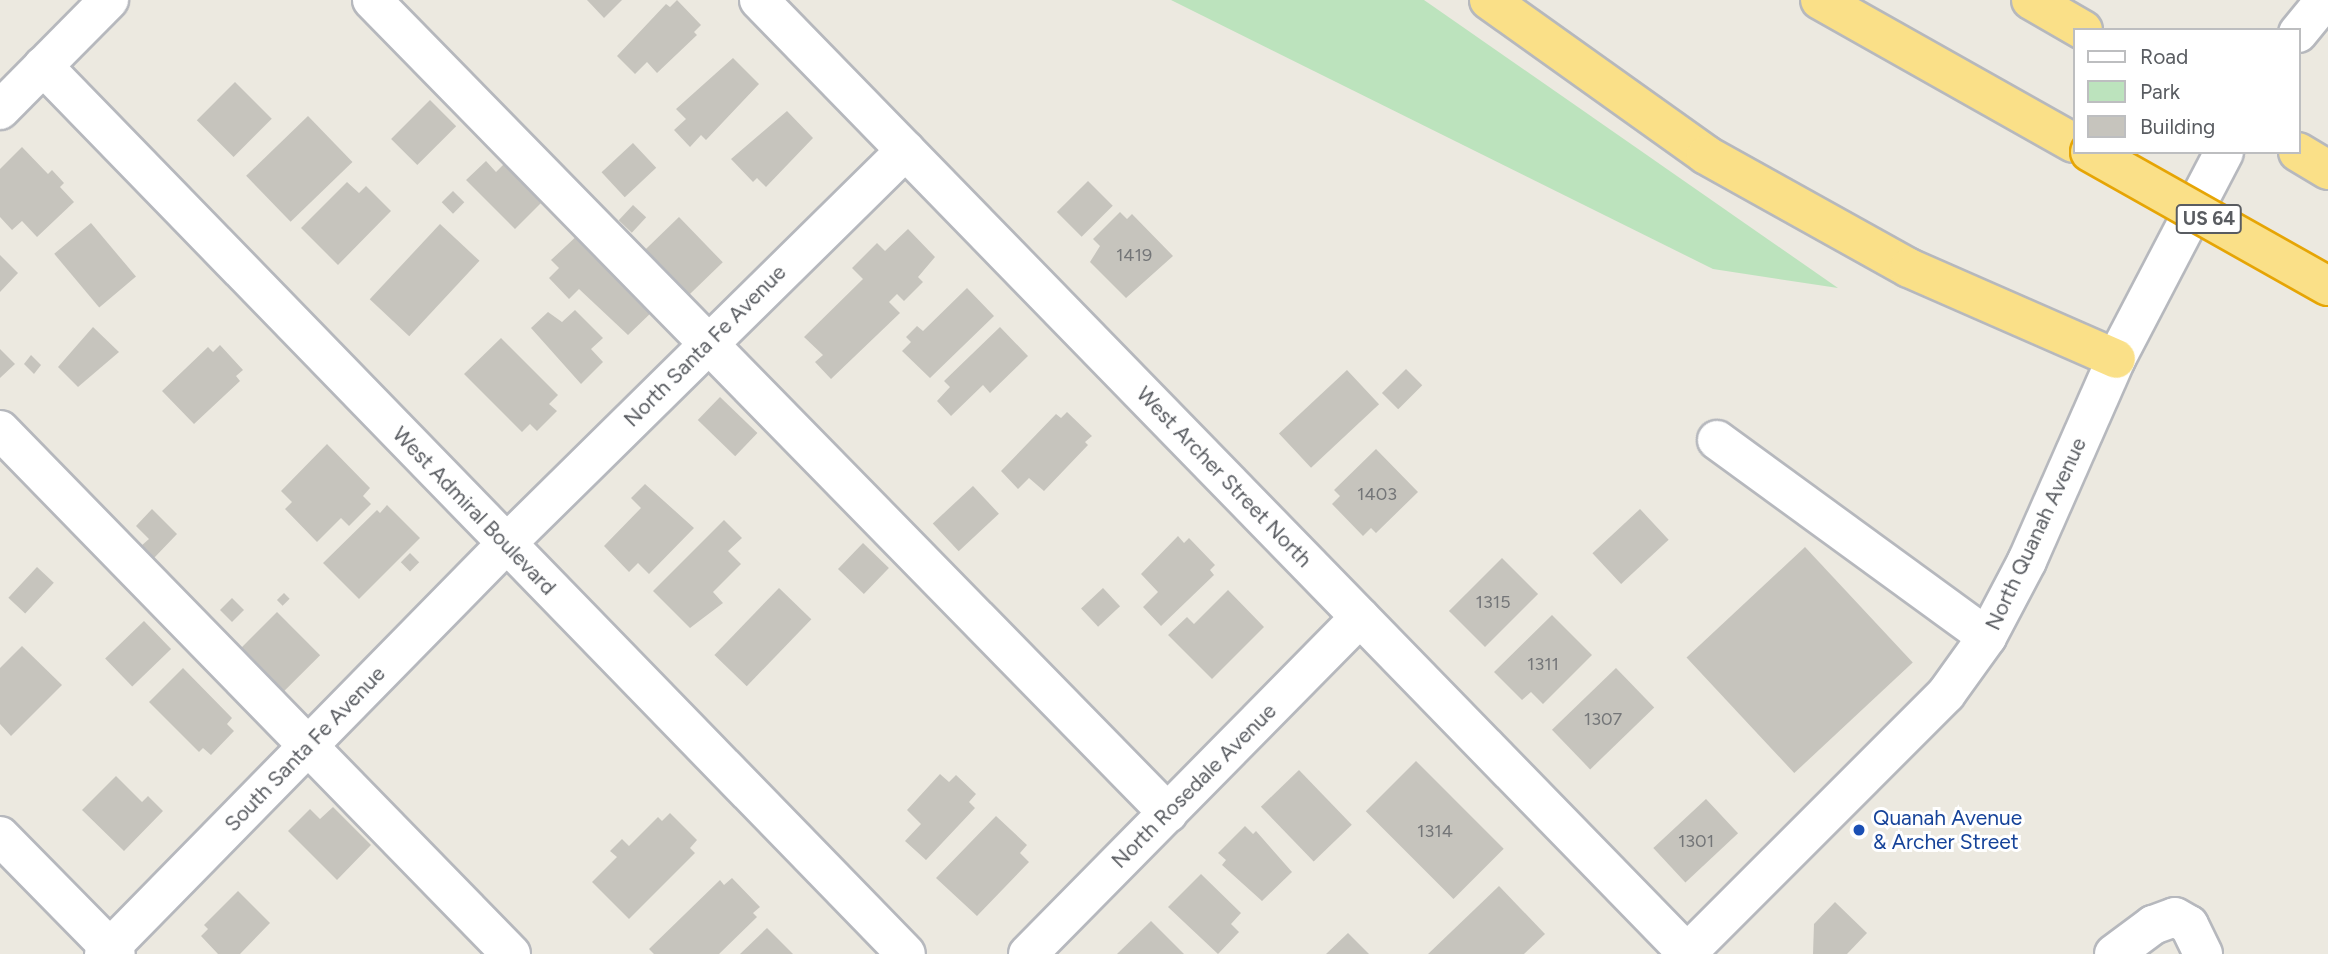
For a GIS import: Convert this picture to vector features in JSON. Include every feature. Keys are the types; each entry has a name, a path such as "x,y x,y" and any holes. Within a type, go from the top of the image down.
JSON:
{"highway":[{"path":"1489,0 1706,155 1909,268 2116,359"},
{"path":"1820,0 2072,142"},
{"path":"2031,0 2080,28"},
{"path":"2300,153 2328,170"},
{"name":"US 64","path":"2094,154 2328,286"}],"street":[{"path":"0,110 109,0"},
{"path":"372,0 1168,813"},
{"name":"West Archer Street North","path":"759,0 1687,954"},
{"path":"2300,31 2325,0"},
{"name":"West Admiral Boulevard","path":"43,66 906,954"},
{"name":"North Santa Fe Avenue","path":"506,544 905,150"},
{"name":"North Quanah Avenue","path":"1687,954 1928,713 1987,637 2027,561 2116,359 2223,154"},
{"path":"0,430 310,744 511,954"},
{"path":"1717,440 1987,637"},
{"name":"South Santa Fe Avenue","path":"110,952 506,544"},
{"name":"North Rosedale Avenue","path":"1028,954 1360,617"},
{"path":"0,836 110,952"},
{"path":"2114,954 2153,925 2175,917 2189,925 2203,954"}],"green space":[{"path":"1171,0 1424,0 1838,288 1713,269"}],"building":[{"path":"587,0 622,0 604,18"},
{"path":"677,0 701,25 694,32 697,35 657,73 647,62 635,74 617,56 666,4 670,7"},
{"path":"733,58 759,84 706,140 701,135 690,147 674,130 686,119 676,109"},
{"path":"235,82 272,119 234,157 197,120"},
{"path":"430,100 456,126 417,165 391,139"},
{"path":"787,111 813,138 766,187 757,178 753,182 731,159"},
{"path":"308,116 352,162 291,222 246,176"},
{"path":"633,143 656,168 625,197 602,172"},
{"path":"22,147 48,174 52,170 64,183 60,187 74,202 37,237 22,221 12,230 0,217 0,169"},
{"path":"486,161 496,172 505,163 543,201 515,229 466,180"},
{"path":"1088,181 1113,206 1082,237 1057,212"},
{"path":"347,182 359,193 366,186 391,211 338,265 301,228"},
{"path":"453,191 464,202 453,214 442,202"},
{"path":"633,205 646,217 632,233 619,220"},
{"path":"1120,212 1127,219 1132,214 1173,256 1126,298 1090,262 1100,246 1093,239"},
{"path":"679,217 723,262 686,298 642,252"},
{"path":"91,223 136,277 99,307 54,254"},
{"path":"440,224 479,261 409,336 370,299"},
{"path":"908,229 935,257 918,277 923,282 904,301 897,294 889,302 900,313 831,379 815,362 823,355 804,337 863,279 852,268 877,243 885,251"},
{"path":"581,232 654,310 628,335 579,289 569,299 549,278 559,268 551,260"},
{"path":"0,255 18,273 0,292"},
{"path":"967,288 994,316 930,378 902,351 911,342 906,337 917,326 923,331"},
{"path":"575,310 603,338 591,349 603,362 581,384 531,328 548,312 562,322"},
{"path":"93,327 119,352 78,387 58,367"},
{"path":"1000,327 1028,356 990,393 983,385 951,416 937,401 950,387 944,381"},
{"path":"501,338 558,395 549,404 557,411 537,431 530,424 522,432 464,374"},
{"path":"220,345 243,370 236,376 240,381 194,424 162,391 208,347 213,352"},
{"path":"0,349 15,364 0,378"},
{"path":"31,355 41,365 34,374 24,364"},
{"path":"1406,369 1422,385 1398,409 1382,393"},
{"path":"1347,370 1379,404 1311,468 1279,433"},
{"path":"720,397 757,433 735,456 698,420"},
{"path":"1067,412 1092,436 1085,442 1088,445 1044,491 1029,478 1018,489 1001,471 1056,414 1061,418"},
{"path":"327,444 370,488 363,496 371,504 349,526 341,518 317,542 285,509 292,502 281,491"},
{"path":"1376,449 1418,492 1376,533 1371,528 1363,536 1332,504 1340,496 1334,490"},
{"path":"645,484 694,528 649,574 638,563 629,572 604,546 641,508 631,498"},
{"path":"973,486 999,514 959,551 933,524"},
{"path":"387,505 420,538 359,599 323,563 377,510 380,513"},
{"path":"152,509 177,534 154,558 141,546 149,539 136,526"},
{"path":"1640,509 1669,540 1621,584 1592,553"},
{"path":"724,520 742,538 728,551 741,564 713,592 723,603 690,628 653,591"},
{"path":"1178,536 1184,543 1189,538 1215,565 1210,570 1214,575 1161,626 1143,607 1158,592 1141,574"},
{"path":"863,543 889,568 864,594 838,569"},
{"path":"1805,547 1913,663 1794,773 1687,657"},
{"path":"410,553 419,562 410,571 401,562"},
{"path":"1502,558 1538,594 1485,647 1449,611"},
{"path":"37,567 54,583 25,613 8,598"},
{"path":"779,588 811,619 747,686 714,655"},
{"path":"1103,588 1120,606 1098,627 1081,608"},
{"path":"1228,590 1264,627 1212,679 1168,635 1187,617 1194,624"},
{"path":"284,593 290,599 283,606 277,600"},
{"path":"232,598 244,610 232,622 220,610"},
{"path":"277,612 320,655 282,693 239,650"},
{"path":"1552,615 1592,655 1543,704 1531,692 1522,700 1494,672"},
{"path":"144,621 171,649 132,687 105,659"},
{"path":"22,646 62,685 11,736 0,724 0,668"},
{"path":"183,668 232,718 227,724 234,731 211,755 203,748 199,752 149,702"},
{"path":"1616,668 1654,708 1590,769 1552,730"},
{"path":"1416,761 1504,849 1453,899 1366,811"},
{"path":"1299,770 1352,825 1314,861 1261,807"},
{"path":"940,774 949,782 956,775 976,794 969,802 975,808 926,860 905,841 921,824 907,810"},
{"path":"116,776 142,802 148,796 163,811 124,851 82,810"},
{"path":"1706,799 1738,833 1685,882 1653,848"},
{"path":"333,807 371,845 337,880 288,831 310,809 320,819"},
{"path":"670,813 697,840 690,848 695,853 629,919 592,882 617,857 610,851 622,839 629,846 658,817 662,821"},
{"path":"996,816 1027,845 1020,853 1029,862 977,916 936,878"},
{"path":"1245,826 1253,834 1256,831 1292,872 1262,901 1222,865 1226,860 1218,853"},
{"path":"1201,874 1241,913 1231,924 1239,932 1218,954 1168,907"},
{"path":"732,878 760,907 753,913 757,917 719,954 654,954 649,949 720,880 724,885"},
{"path":"1499,886 1545,934 1524,954 1428,954"},
{"path":"238,891 270,923 240,954 218,954 201,936 208,929 204,925"},
{"path":"1835,902 1867,933 1847,954 1813,954 1814,924"},
{"path":"1151,921 1184,954 1117,954"},
{"path":"767,928 793,954 740,954"},
{"path":"1348,933 1369,954 1326,954"}],"place":[{"name":"Quanah Avenue & Archer Street","path":"1859,830"}]}
